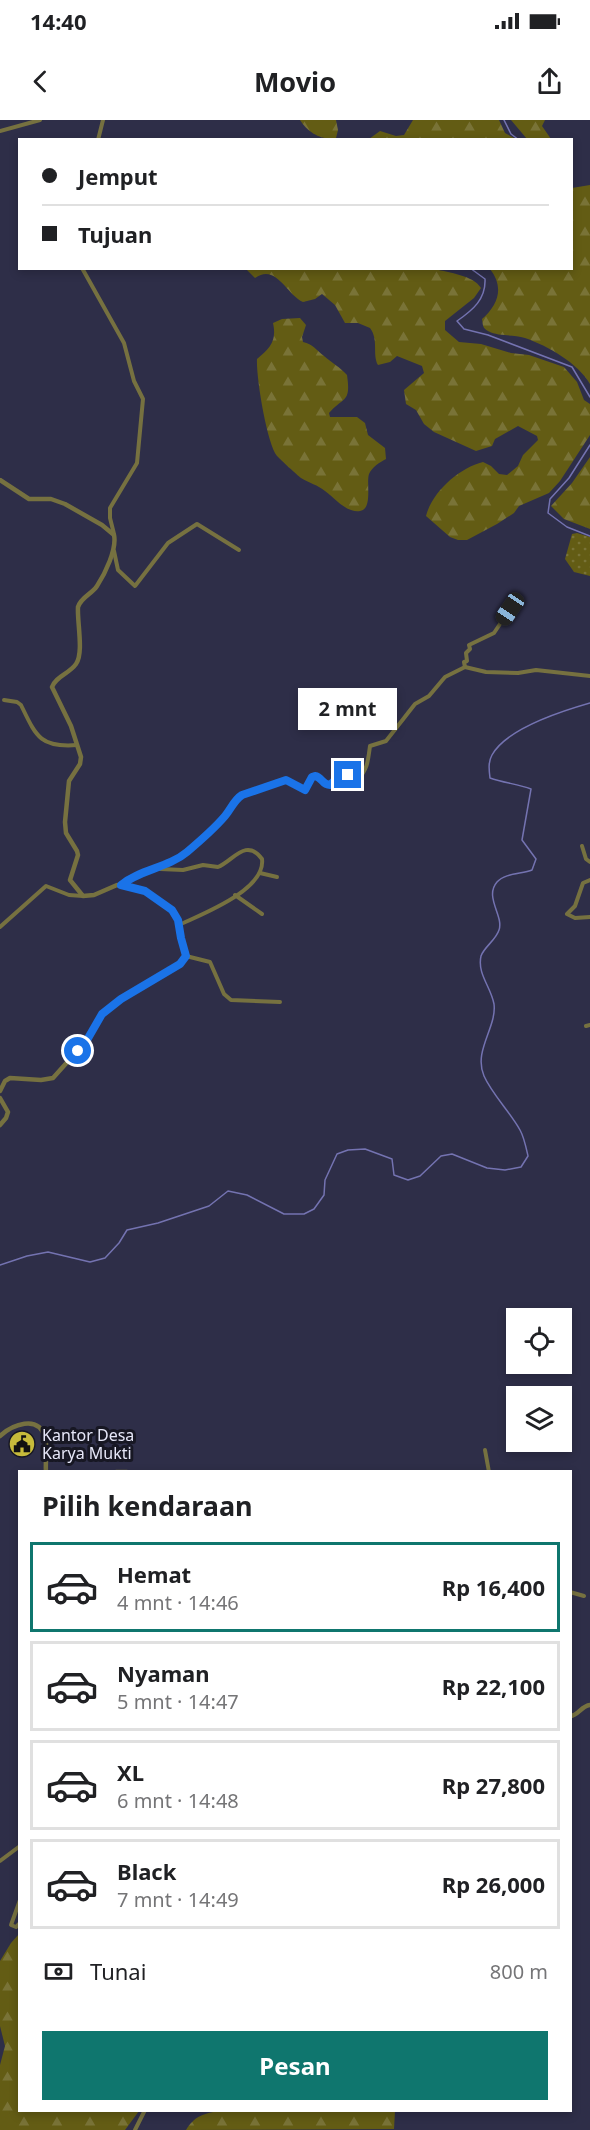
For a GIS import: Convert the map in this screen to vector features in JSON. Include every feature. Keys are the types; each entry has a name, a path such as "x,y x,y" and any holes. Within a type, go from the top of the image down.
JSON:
{"street":[{"path":"0,131 40,120"},
{"path":"98,138 103,120"},
{"path":"83,270 124,343 134,381 142,399 137,463 110,508 114,535 114,560 118,570 135,586 168,543 197,524 239,550"},
{"path":"0,480 28,499 51,500 65,504 114,535"},
{"path":"83,896 70,880 78,855 65,828 69,782 81,759 64,709 52,687 55,681 73,668 79,659 78,607 80,602 97,586 114,547"},
{"path":"465,667 464,662 467,661 466,653 470,649 469,645 494,633 510,609"},
{"path":"121,885 138,874 176,860 222,819 237,798 242,795 286,780 305,790 312,777 315,776 330,785 343,768 346,769 351,780 358,779 368,764 370,747 386,741 415,704 429,696 445,676 465,667 486,672 518,673 536,670 590,675"},
{"path":"4,700 21,705 36,733 44,741 57,746 78,745"},
{"path":"582,846 590,862"},
{"path":"156,869 183,870 202,865 218,867 238,853 250,851 255,852 262,859 261,873 249,888 179,925"},
{"path":"261,873 277,877"},
{"path":"590,880 583,883 575,906 568,910 567,914 575,918 590,917"},
{"path":"0,927 46,886 69,895 83,896 94,895 110,887 121,885 137,888 172,910 178,920 186,956 180,964 121,999 102,1014 87,1040 53,1078 41,1080 10,1078 5,1081 0,1091"},
{"path":"235,895 262,914"},
{"path":"186,956 210,962 224,994 231,1000 280,1002"},
{"path":"0,1098 8,1112 0,1125"},
{"path":"0,1436 8,1429 20,1424 28,1423 37,1427 46,1439 45,1470"},
{"path":"485,1450 489,1470"},
{"path":"572,1593 584,1596"},
{"path":"572,1716 584,1706 590,1705"},
{"path":"0,1861 18,1848"},
{"path":"18,1906 11,1925 15,1928 18,1925"},
{"path":"135,2130 144,2112"}],"green space":[{"path":"300,120 336,120 338,130 336,138 325,138 315,135"},
{"path":"413,120 499,120 505,133 514,138 370,138 380,131 396,136 404,135"},
{"path":"511,120 545,120 542,126 550,138 526,138"},
{"path":"590,185 590,384 578,369 553,351 525,338 488,331 482,319 498,295 497,282 491,270 573,270 573,188"},
{"path":"247,270 439,270 472,280 481,288 474,298 445,321 445,330 459,342 481,344 511,353 529,355 564,367 577,382 584,400 590,404 590,435 560,481 549,493 519,506 514,513 467,540 450,537 426,516 440,490 456,475 483,462 499,474 507,475 518,466 523,455 538,440 537,436 518,426 495,439 492,446 476,451 434,432 424,424 416,410 406,404 404,390 424,373 422,366 397,356 390,362 378,365 374,337 370,328 358,323 345,323 335,305 322,294 315,299 303,302 269,274 262,274 255,278"},
{"path":"300,318 306,325 302,337 303,342 312,346 347,375 347,395 329,413 330,417 357,417 365,423 368,435 385,448 386,459 374,467 369,474 368,501 364,509 360,511 350,510 322,489 301,478 277,456 273,449 260,394 257,359 271,344 274,335 273,323 282,319"},
{"path":"590,457 590,529 564,519 551,506 572,483"},
{"path":"577,533 590,537 590,576 574,572 565,559 572,534"},
{"path":"18,1935 18,2112 138,2112 125,2130 0,2130 0,2065 5,2046 0,2026 0,1961"},
{"path":"395,2112 394,2129 186,2130 193,2121 209,2113"}],"waterway":[{"path":"504,120 511,134 516,138"},
{"path":"473,270 485,279 485,286 481,298 468,313 457,321 464,329 488,335 572,367 590,397"},
{"path":"590,445 569,478 550,499 548,513 567,527 590,536"},
{"path":"0,1265 48,1252 90,1262 105,1258 127,1230 158,1223 209,1206 228,1191 247,1195 284,1214 304,1214 314,1209 324,1195 325,1180 337,1154 348,1150 365,1149 392,1159 394,1175 408,1180 420,1176 441,1156 452,1154 487,1168 505,1170 521,1167 528,1156 523,1136 487,1083 481,1067 481,1057 494,1013 494,1004 480,963 481,956 499,930 499,919 493,900 497,882 504,877 532,870 536,859 522,840 531,789 490,778 489,763 499,745 522,729 590,703"}],"place":[{"name":"Kantor Desa Karya Mukti","path":"22,1444"}],"route":[{"path":"78,1051 92,1033 102,1014 121,999 185,960 178,920 172,910 145,891 121,885 138,874 176,860 222,819 237,798 242,795 283,780 290,781 305,790 312,777 315,776 330,785 343,768 346,769 348,775"}]}
